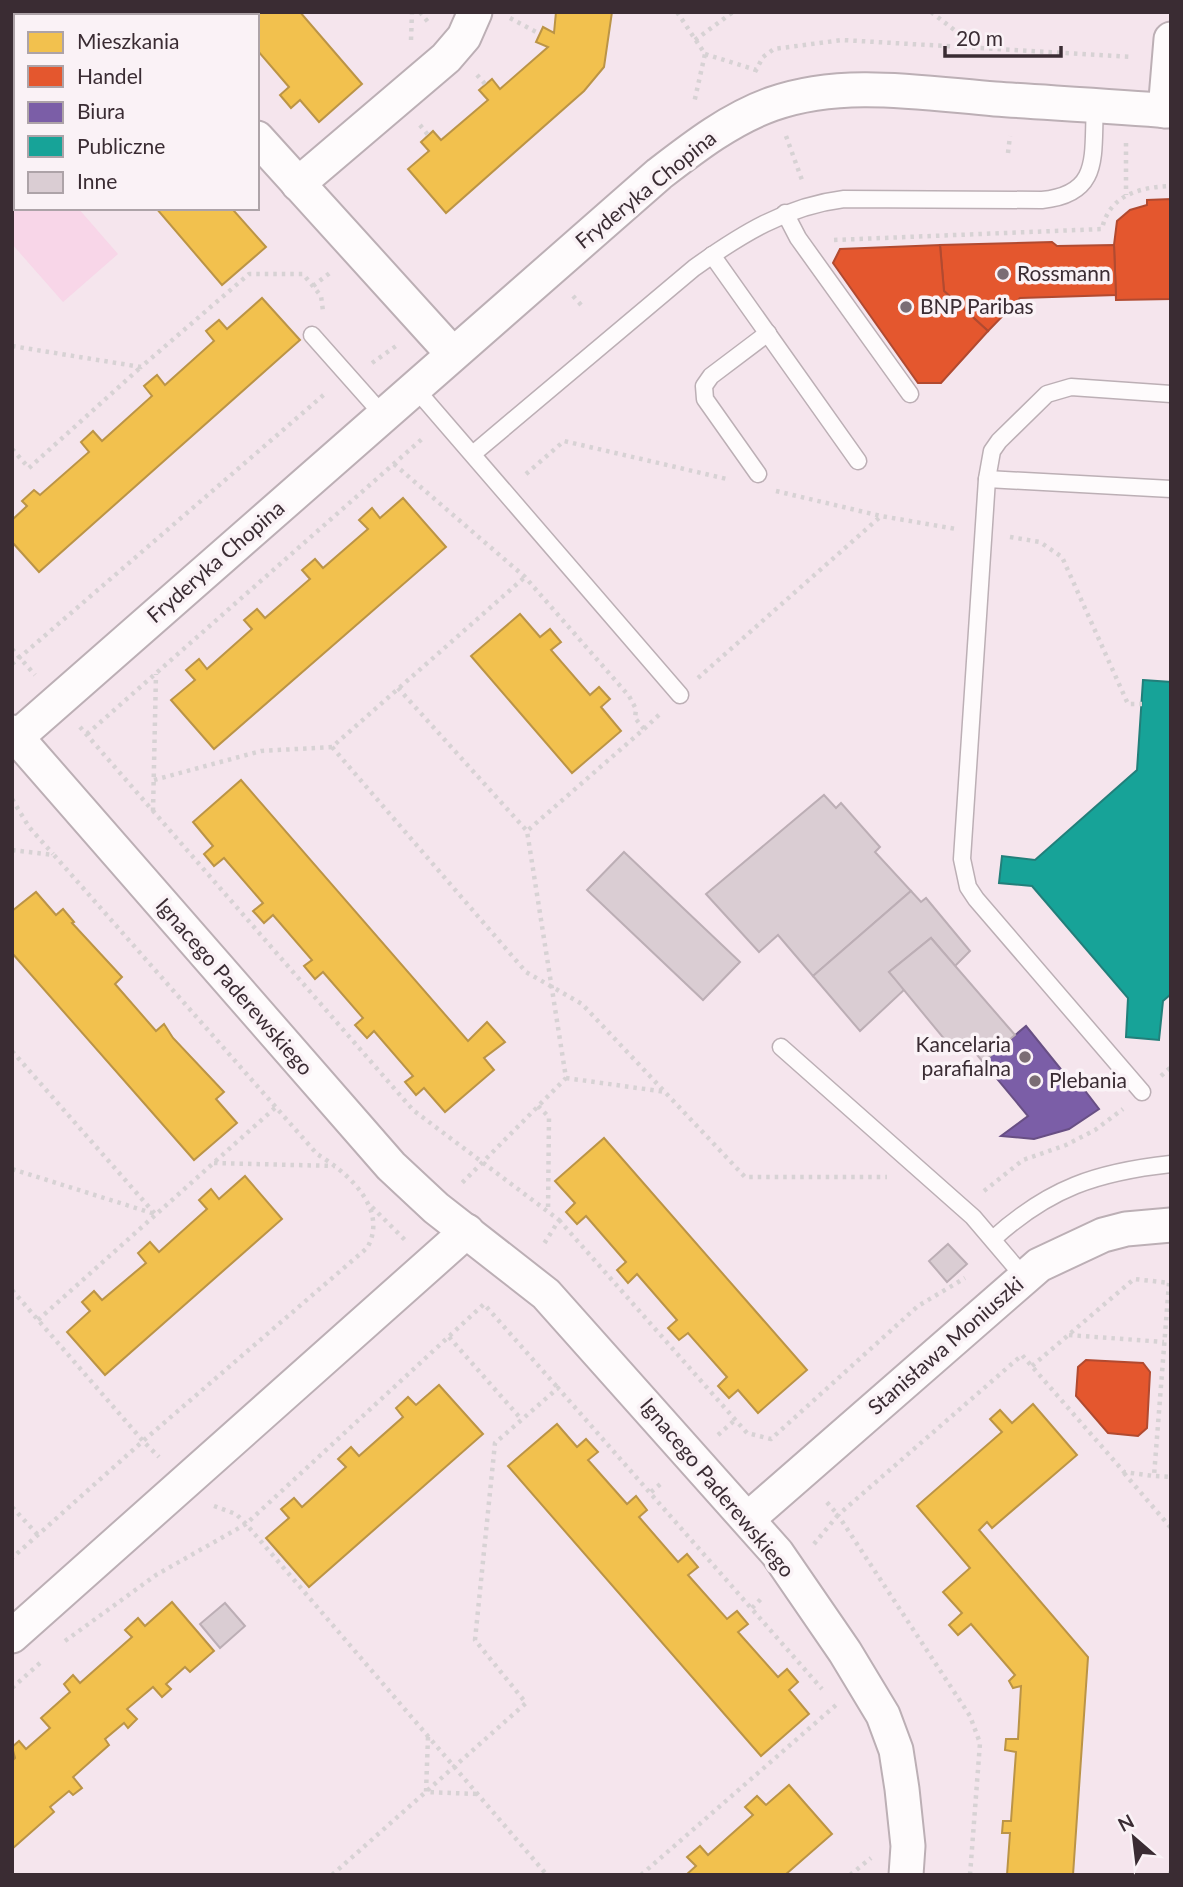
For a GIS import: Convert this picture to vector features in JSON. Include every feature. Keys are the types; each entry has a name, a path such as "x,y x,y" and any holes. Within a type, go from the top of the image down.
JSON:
{"street":[{"path":"298,184 446,58 464,37 475,12"},
{"name":"Fryderyka Chopina","path":"14,735 58,701 452,353 684,154 743,116 774,104 843,91 874,90 1168,111 1171,39"},
{"path":"259,140 452,353"},
{"name":"Ignacego Paderewskiego","path":"14,735 390,1166 521,1272 566,1315 749,1518 819,1613 883,1715 895,1750 902,1789 908,1846 906,1875"},
{"name":"Stanisława Moniuszki","path":"749,1518 1024,1278 1057,1254 1126,1228 1171,1225"},
{"path":"12,1636 467,1231"}],"lane":[{"path":"474,453 712,255 749,231 785,213 822,201 844,199 1060,198 1077,192 1090,172 1095,106"},
{"path":"785,213 798,238 910,394"},
{"path":"712,255 858,461"},
{"path":"760,481 705,399 704,386 711,376 768,333"},
{"path":"312,335 383,415"},
{"path":"414,387 474,453 680,695"},
{"path":"1142,1092 976,899 963,873 983,533 992,451 1047,394 1072,387 1171,394"},
{"path":"987,479 1171,489"},
{"path":"781,1047 924,1173 993,1238 1024,1278"},
{"path":"993,1238 1030,1207 1062,1191 1126,1170 1171,1164"}],"path":[{"path":"499,12 540,34"},
{"path":"677,12 705,54 756,70"},
{"path":"695,40 733,12"},
{"path":"931,12 976,47"},
{"path":"691,113 705,54"},
{"path":"784,128 795,162"},
{"path":"1125,179 1126,195"},
{"path":"313,286 340,264"},
{"path":"12,449 29,468 249,274 303,274 321,296 324,321"},
{"path":"12,346 141,367"},
{"path":"12,664 349,376"},
{"path":"531,480 525,473 564,441 736,482"},
{"path":"394,464 525,577 629,696 636,709 635,718 644,729"},
{"path":"760,481 881,516 1040,542 1062,557 1128,704 1142,704"},
{"path":"527,831 881,516"},
{"path":"154,780 261,751 332,747 525,577"},
{"path":"12,649 413,1110 559,1220 747,1433 771,1439 918,1306 971,1275"},
{"path":"153,811 156,673"},
{"path":"398,688 527,831 566,1078"},
{"path":"332,747 526,972 582,1004 745,1177 898,1177 924,1173"},
{"path":"12,799 29,827 317,1154 337,1166 404,1240 410,1234"},
{"path":"12,850 54,855"},
{"path":"12,1051 156,1215"},
{"path":"980,1196 1005,1171 1023,1160 1066,1145 1095,1130 1171,1067"},
{"path":"566,1078 666,1093"},
{"path":"453,1192 566,1078"},
{"path":"538,1106 549,1117 548,1212"},
{"path":"38,1320 276,1107"},
{"path":"213,1163 337,1166"},
{"path":"12,1169 156,1215"},
{"path":"12,1558 367,1248 375,1227 369,1204"},
{"path":"56,1649 156,1575 246,1524 521,1272 535,1258 559,1220"},
{"path":"1032,1366 1135,1279 1170,1283 1154,1475"},
{"path":"12,1290 144,1441"},
{"path":"484,1304 844,1714"},
{"path":"1068,1335 1164,1342"},
{"path":"449,1337 522,1420"},
{"path":"970,1875 980,1743 970,1716 838,1515 1022,1355 1171,1528"},
{"path":"332,1875 526,1703 475,1640 495,1443 558,1388"},
{"path":"1124,1472 1171,1477"},
{"path":"212,1505 236,1514 246,1524 547,1875"},
{"path":"12,1507 38,1535"},
{"path":"12,1688 47,1657"},
{"path":"641,1875 836,1705"},
{"path":"426,1792 428,1736"},
{"path":"426,1792 478,1794"},
{"path":"850,1875 875,1854"},
{"path":"1170,1875 1171,1868"}],"shaded area":[{"path":"14,172 14,210 80,210 118,254 63,302 12,244"}],"building: Mieszkania":[{"path":"224,12 300,12 362,84 319,122 300,100 291,108 280,95 289,87 259,52 259,14"},
{"path":"556,12 612,12 604,67 584,91 446,213 408,169 429,151 421,142 433,131 441,140 488,100 479,90 492,79 500,89 548,47 536,42 543,27 554,33"},
{"path":"158,210 235,210 266,247 222,285"},
{"path":"262,298 300,340 39,572 12,542 12,520 27,506 22,501 34,490 40,495 89,452 81,442 93,431 102,441 152,396 144,386 157,375 165,385 214,341 206,331 219,320 227,329"},
{"path":"403,498 446,547 214,749 171,700 195,680 186,670 199,659 207,669 252,629 244,620 257,609 265,618 310,579 302,570 315,559 323,568 368,529 359,520 372,508 380,518"},
{"path":"520,614 540,637 550,629 561,642 551,650 590,695 599,687 610,699 601,707 621,731 572,773 471,656"},
{"path":"241,780 468,1041 487,1022 505,1042 484,1058 494,1070 445,1112 424,1088 416,1095 405,1082 413,1076 374,1031 367,1038 355,1025 363,1018 323,972 315,979 304,966 312,960 273,915 264,923 253,911 263,903 224,858 214,866 204,854 213,846 193,822"},
{"path":"36,892 56,915 63,909 74,922 72,923 122,977 115,984 156,1031 164,1024 173,1038 224,1092 216,1099 237,1123 194,1160 12,953 12,911"},
{"path":"604,1138 807,1370 758,1413 738,1390 729,1398 718,1386 727,1377 688,1333 679,1340 668,1328 677,1320 637,1274 628,1283 617,1270 626,1262 586,1216 577,1224 566,1212 575,1203 555,1181"},
{"path":"245,1176 282,1219 105,1375 67,1332 90,1311 82,1302 94,1291 102,1300 146,1263 138,1253 150,1242 159,1252 207,1209 199,1200 211,1189 219,1199"},
{"path":"439,1385 483,1434 309,1587 266,1538 289,1518 281,1509 294,1498 302,1507 346,1467 338,1459 351,1447 359,1456 403,1417 396,1408 408,1397 416,1405"},
{"path":"1033,1404 1077,1455 992,1528 987,1522 979,1530 1088,1657 1073,1875 1007,1875 1010,1833 1002,1833 1003,1821 1011,1821 1016,1752 1005,1750 1006,1739 1018,1739 1021,1686 1013,1688 1009,1681 1015,1675 971,1624 958,1635 949,1625 962,1613 943,1592 970,1568 917,1506 1002,1432 990,1419 1000,1410 1012,1423"},
{"path":"557,1424 577,1447 586,1439 598,1452 588,1460 627,1504 636,1496 647,1510 639,1517 678,1562 687,1554 698,1567 688,1575 727,1619 737,1611 748,1624 738,1632 778,1677 787,1669 798,1682 789,1690 809,1714 761,1756 508,1466"},
{"path":"172,1602 214,1651 190,1672 185,1667 166,1684 171,1689 162,1697 153,1687 127,1709 137,1719 128,1728 124,1723 105,1739 109,1745 73,1777 82,1788 73,1795 69,1791 50,1807 54,1812 12,1849 12,1761 15,1758 12,1747 19,1741 26,1749 50,1728 41,1718 70,1692 64,1684 73,1675 80,1683 132,1637 125,1630 138,1618 145,1626"},
{"path":"789,1785 832,1834 785,1875 686,1875 696,1866 687,1857 700,1846 708,1855 753,1815 745,1807 757,1796 766,1805"}],"building: Handel":[{"path":"1171,199 1171,299 1116,300 1114,245 1117,221 1130,210 1147,205 1147,200"},
{"path":"1052,242 1057,246 1114,245 1116,295 1020,298 988,331 944,291 940,245"},
{"path":"940,245 944,291 988,331 941,383 918,383 833,263 840,249"},
{"path":"1086,1360 1143,1363 1150,1372 1147,1428 1138,1436 1108,1433 1076,1396 1078,1367"}],"building: Biura":[{"name":"Plebania","path":"1026,1026 1072,1083 1076,1079 1099,1109 1069,1129 1034,1139 1001,1136 1028,1116 983,1062"}],"building: Publiczne":[{"path":"1143,680 1171,682 1171,994 1163,1001 1159,1040 1126,1037 1128,998 1032,886 999,883 1002,856 1035,860 1137,770"}],"building: Inne":[{"path":"824,795 836,808 841,803 880,847 875,852 911,891 813,976 778,935 759,952 706,894"},
{"path":"624,852 740,962 703,1000 587,890"},
{"path":"911,891 921,902 926,898 970,951 955,966 931,938 889,972 905,989 860,1031 813,976"},
{"path":"931,938 1015,1035 983,1062 968,1044 955,1052 889,972"},
{"path":"948,1244 967,1264 947,1282 929,1261"},
{"path":"225,1603 245,1626 220,1648 200,1624"}],"place":[{"name":"Rossmann","path":"1003,274"},
{"name":"BNP Paribas","path":"906,307"},
{"name":"Kancelaria parafialna","path":"1025,1057"},
{"name":"Plebania","path":"1035,1081"}]}
